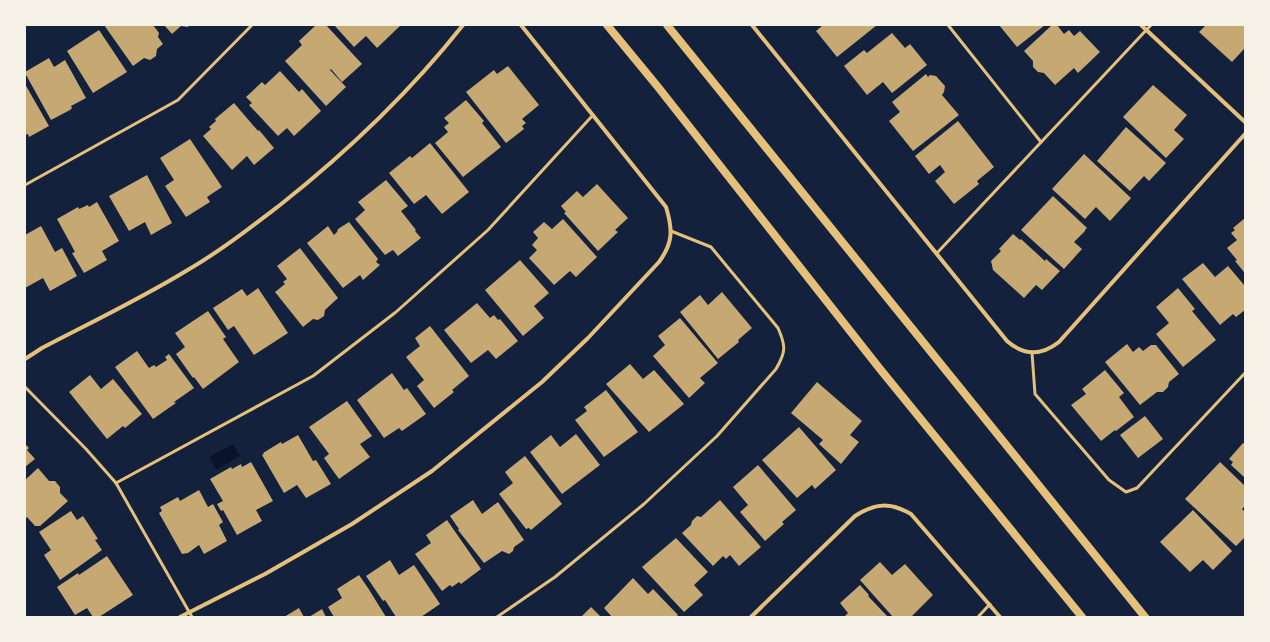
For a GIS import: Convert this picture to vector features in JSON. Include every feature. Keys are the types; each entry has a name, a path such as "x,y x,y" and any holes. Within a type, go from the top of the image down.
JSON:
{"main road":[{"path":"607,25 658,87 880,369 1082,617"},
{"path":"668,25 1145,617"}],"street":[{"path":"25,359 42,348 187,271 249,229 304,186 371,127 411,86 463,25"},
{"path":"180,617 265,574 352,524 432,471 542,382 588,338 632,292 666,253 670,243 671,231 670,220 666,207 521,25"},
{"path":"752,25 1007,341 1014,347 1032,353 1042,352 1059,342 1245,134"},
{"path":"1141,25 1245,122"},
{"path":"751,617 855,516 873,506 883,505 893,506 911,514 1000,617"}],"lane":[{"path":"25,185 178,100 252,25"},
{"path":"948,25 1040,142"},
{"path":"936,253 1151,25"},
{"path":"116,483 313,376 390,317 488,230 593,115"},
{"path":"497,617 554,577 644,504 717,436 776,369 783,358 784,343 778,328 711,247 671,231"},
{"path":"1032,353 1035,394 1109,480 1126,492 1137,488 1245,373"},
{"path":"25,387 86,449 116,483 192,617"},
{"path":"978,617 990,604"}],"water":[{"path":"233,444 240,456 216,469 210,458 211,456"}],"building":[{"path":"104,25 153,25 159,33 158,37 163,44 157,49 156,56 150,60 144,58 133,66"},
{"path":"164,25 189,25 188,27 181,26 172,34"},
{"path":"316,25 326,25 362,64 342,82 331,69 330,70 346,87 326,106 285,61 302,45 299,41"},
{"path":"334,25 401,25 377,48 366,36 354,47"},
{"path":"823,25 877,25 837,57 816,31"},
{"path":"999,25 1045,25 1017,47"},
{"path":"1057,25 1064,34 1069,30 1074,36 1080,31 1100,52 1078,73 1074,68 1055,85 1044,73 1038,72 1033,67 1033,61 1024,51 1051,26"},
{"path":"1206,25 1245,25 1245,48 1232,62 1199,32"},
{"path":"99,30 127,72 93,93 67,51"},
{"path":"892,33 905,48 910,44 927,65 892,93 883,82 867,95 844,66 864,50 867,53"},
{"path":"49,58 54,67 65,60 86,98 71,106 72,108 70,110 51,120 25,73"},
{"path":"508,66 539,105 522,119 526,123 522,126 524,129 506,143 466,92 494,70 497,74"},
{"path":"280,71 299,92 302,89 321,111 294,136 287,128 278,136 249,105 252,103 246,97 262,82 265,85"},
{"path":"926,74 928,77 930,75 936,76 945,86 942,95 959,115 913,151 889,121 900,112 892,102"},
{"path":"25,84 49,126 29,137 28,134 25,135"},
{"path":"1153,85 1187,115 1174,130 1184,139 1166,158 1123,117"},
{"path":"466,100 484,121 482,123 501,147 463,177 435,143 448,132 444,127 449,123 444,118"},
{"path":"234,103 274,148 254,165 247,156 232,170 203,136 211,129 209,127 216,121 215,119"},
{"path":"958,121 994,167 977,181 979,184 954,204 935,181 945,172 940,165 929,174 915,156"},
{"path":"1126,127 1166,163 1149,181 1144,176 1130,191 1097,161"},
{"path":"190,139 222,187 207,197 210,202 186,217 165,186 174,180 160,158"},
{"path":"430,143 469,192 442,214 426,195 414,204 389,173 410,156 412,158"},
{"path":"1084,154 1131,198 1110,221 1096,207 1085,219 1052,189"},
{"path":"147,175 172,223 151,235 145,222 129,231 109,196"},
{"path":"386,180 408,206 401,211 421,238 398,256 393,250 385,255 355,219 365,210 358,202"},
{"path":"597,184 628,218 615,230 618,232 598,251 564,213 566,212 561,206 577,191 583,197"},
{"path":"1053,196 1087,228 1074,242 1082,249 1064,269 1021,230"},
{"path":"97,202 119,241 102,251 107,260 84,273 72,253 75,252 57,219 78,207 79,209 88,205 89,207"},
{"path":"1245,218 1244,272 1235,261 1237,260 1227,248 1237,240 1231,233 1235,230 1233,228"},
{"path":"563,219 597,257 576,277 570,271 554,285 529,258 537,250 532,245 538,238 533,232 544,222 552,229"},
{"path":"349,222 378,259 376,262 380,265 363,280 360,275 343,288 307,243 328,226 334,235 338,229"},
{"path":"41,226 55,252 62,248 77,276 50,291 43,278 25,288 25,235"},
{"path":"1013,234 1020,240 1021,239 1045,261 1046,259 1060,271 1042,290 1036,285 1024,298 993,270 991,261 1001,251 999,249"},
{"path":"300,248 338,298 325,310 324,316 318,320 313,319 303,327 275,292 285,284 283,282 287,279 277,266"},
{"path":"520,260 549,293 534,306 544,318 523,336 485,290"},
{"path":"1203,263 1215,277 1228,266 1245,286 1245,310 1236,317 1233,314 1220,325 1182,279"},
{"path":"258,288 288,333 254,355 234,326 228,330 213,308 242,289 247,296"},
{"path":"1178,288 1195,309 1192,311 1216,340 1183,367 1156,334 1169,323 1156,307"},
{"path":"722,292 752,328 738,340 739,342 718,359 680,312 700,295 708,305"},
{"path":"477,303 490,318 494,315 498,320 500,319 518,341 496,359 488,350 471,363 444,330"},
{"path":"208,311 226,337 223,339 239,362 203,389 176,354 185,347 175,333"},
{"path":"680,318 718,363 700,378 705,383 689,398 653,356 665,345 658,336"},
{"path":"430,326 469,376 452,390 454,392 434,408 417,386 424,380 406,357 420,346 415,338"},
{"path":"1127,344 1133,352 1139,347 1143,351 1151,345 1156,345 1179,374 1169,382 1168,387 1163,392 1157,392 1140,405 1105,362"},
{"path":"137,351 149,368 154,365 156,367 167,360 165,357 169,354 194,388 153,419 115,367"},
{"path":"630,364 643,379 654,370 684,404 649,432 606,384"},
{"path":"1105,370 1124,393 1119,397 1134,417 1101,441 1071,405 1086,394 1082,389"},
{"path":"392,373 404,390 407,388 426,414 402,431 399,428 384,438 357,400"},
{"path":"90,375 101,389 113,379 142,414 125,428 123,426 107,439 69,392"},
{"path":"817,382 862,421 850,435 859,442 841,464 819,444 823,440 791,413"},
{"path":"606,390 638,432 604,457 575,420 587,411 584,407"},
{"path":"347,401 372,436 360,444 370,457 339,479 324,458 329,454 309,427"},
{"path":"1145,416 1163,439 1138,458 1120,435"},
{"path":"799,427 836,470 815,489 812,485 797,498 762,460"},
{"path":"576,434 600,465 562,494 530,452 551,435 560,447"},
{"path":"298,435 313,461 316,460 331,484 306,498 297,485 284,493 262,455 281,442 282,444"},
{"path":"1243,443 1245,444 1245,478 1231,465 1233,462 1229,459"},
{"path":"25,444 29,448 27,450 35,459 25,467"},
{"path":"525,456 562,504 531,530 529,528 526,529 499,494 513,483 505,472"},
{"path":"251,462 273,501 256,510 262,521 237,535 223,510 221,511 217,504 223,501 210,479 231,467 232,469 241,464 242,467"},
{"path":"1220,462 1245,486 1245,506 1242,509 1245,512 1245,537 1236,546 1185,499"},
{"path":"758,465 796,510 782,522 784,524 765,541 740,512 748,505 733,487"},
{"path":"38,468 49,481 55,481 60,487 60,493 68,501 40,526 35,526 27,517 25,519 25,480"},
{"path":"199,490 208,507 213,504 223,522 219,525 227,541 204,554 199,545 188,553 182,554 159,513 162,511 160,507 178,497 180,501"},
{"path":"473,500 482,514 498,502 524,540 514,547 513,551 509,554 502,551 484,563 458,530 459,529 450,516"},
{"path":"720,500 761,547 739,566 730,555 726,559 723,556 713,566 682,533 691,525 692,521 697,516 701,517"},
{"path":"1193,510 1232,551 1213,570 1203,560 1190,572 1160,542"},
{"path":"71,511 77,520 83,516 98,539 95,540 102,550 60,580 44,555 51,550 39,532"},
{"path":"447,520 481,569 461,584 459,582 452,587 450,585 442,591 415,554 431,543 426,535"},
{"path":"676,538 708,572 694,585 703,595 684,612 642,567"},
{"path":"107,556 133,595 99,617 93,617 87,608 75,615 57,587 78,573 79,575"},
{"path":"390,560 399,575 414,565 440,604 421,617 396,617 366,576"},
{"path":"880,562 892,575 905,564 933,595 911,617 893,617 860,580"},
{"path":"359,575 386,617 334,617 328,607 342,598 337,589"},
{"path":"633,578 648,594 653,589 678,615 676,617 612,617 604,608"},
{"path":"860,585 869,595 868,596 888,617 844,617 848,613 840,603"},
{"path":"591,607 601,617 581,617"},
{"path":"299,608 304,617 284,617"},
{"path":"322,609 326,617 309,617"}]}
